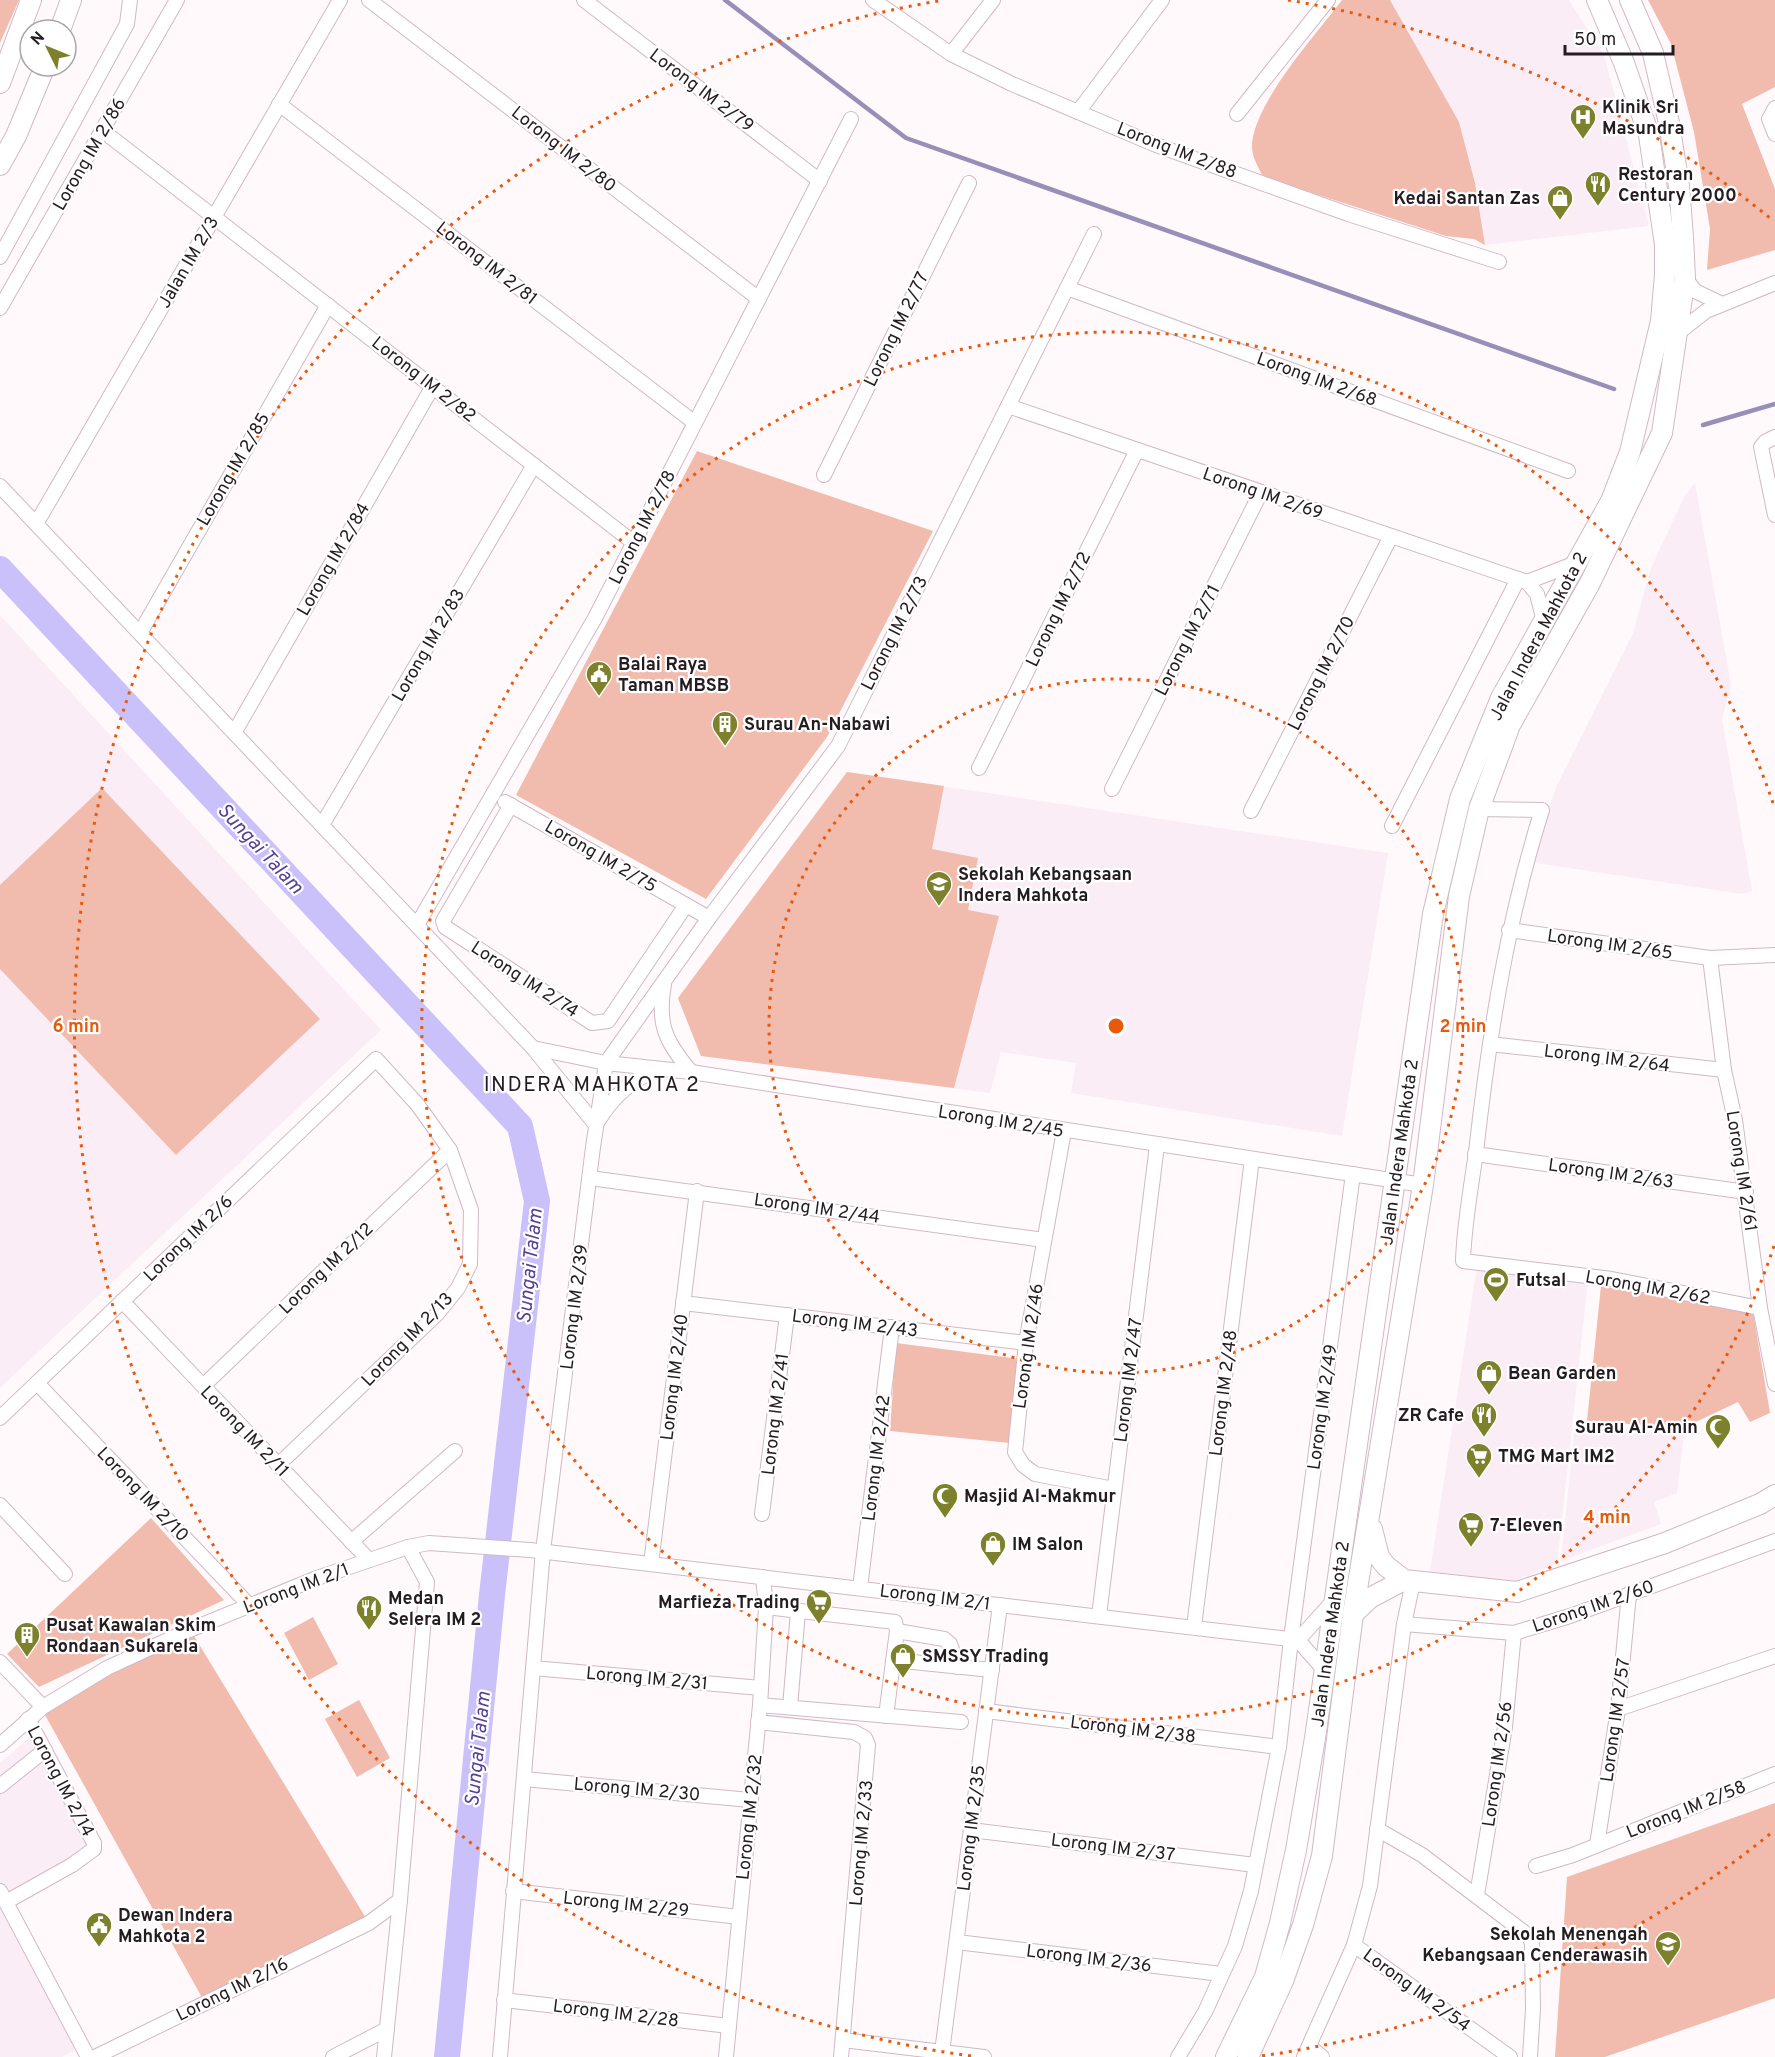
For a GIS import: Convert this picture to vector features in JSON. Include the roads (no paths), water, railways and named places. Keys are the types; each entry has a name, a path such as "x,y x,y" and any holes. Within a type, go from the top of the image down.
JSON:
{"street":[{"path":"0,83 31,0"},
{"path":"0,256 127,24 130,0"},
{"name":"Lorong IM 2/86","path":"0,308 177,0"},
{"name":"Jalan IM 2/3","path":"36,524 340,0"},
{"name":"Lorong IM 2/80","path":"369,0 759,299"},
{"name":"Lorong IM 2/79","path":"584,0 820,181"},
{"name":"Lorong IM 2/88","path":"873,0 951,54 1012,84 1156,145 1348,214 1499,262"},
{"path":"951,54 993,0"},
{"path":"1078,112 1162,0"},
{"path":"1237,114 1328,0"},
{"name":"Jalan Indera Mahkota 2","path":"1226,2057 1265,1977 1296,1850 1325,1671 1432,925 1446,851 1460,800 1501,698 1611,501 1630,452 1660,321 1665,274 1665,245 1649,135 1624,63 1597,0"},
{"name":"Jalan Indera Mahkota 2","path":"1248,2057 1283,1981 1303,1926 1322,1856 1353,1614 1423,1185 1459,896 1479,809 1510,725 1590,583 1647,469 1662,433 1685,278 1679,186 1669,123 1653,54 1630,0"},
{"path":"66,18 73,3"},
{"path":"0,165 16,136 40,78"},
{"name":"Lorong IM 2/81","path":"279,104 695,423"},
{"path":"1775,108 1769,119 1775,134"},
{"name":"Lorong IM 2/78","path":"417,925 596,618 851,119"},
{"name":"Lorong IM 2/82","path":"103,131 634,543"},
{"name":"Lorong IM 2/77","path":"824,476 969,183"},
{"name":"Lorong IM 2/73","path":"606,1062 709,918 838,746 1094,234"},
{"path":"1685,278 1695,291 1722,304"},
{"path":"1678,333 1706,311 1775,284"},
{"name":"Lorong IM 2/68","path":"1067,288 1568,471"},
{"name":"Lorong IM 2/85","path":"140,633 328,304"},
{"name":"Lorong IM 2/84","path":"234,733 433,386"},
{"name":"Lorong IM 2/69","path":"1008,406 1522,581"},
{"path":"1775,437 1765,441 1761,447 1775,515"},
{"name":"Lorong IM 2/72","path":"979,768 1137,450"},
{"name":"Lorong IM 2/83","path":"322,825 534,465"},
{"path":"0,486 533,1048 596,1125 605,1109 630,1083 661,1069"},
{"name":"Lorong IM 2/71","path":"1112,789 1261,492"},
{"name":"Lorong IM 2/70","path":"1251,811 1391,536"},
{"path":"1392,826 1522,581 1576,563"},
{"path":"1522,581 1537,594 1544,621"},
{"name":"Lorong IM 2/75","path":"493,795 709,918"},
{"name":"Lorong IM 2/74","path":"511,805 443,921 445,927 592,1023 608,1021 686,904"},
{"path":"1475,1155 1509,930 1525,864 1542,810 1479,809"},
{"name":"Lorong IM 2/65","path":"1509,930 1710,958 1775,955"},
{"name":"Lorong IM 2/61","path":"1710,958 1724,1070 1746,1192 1760,1308 1775,1384"},
{"path":"665,979 661,1020 666,1036 676,1054 691,1072"},
{"name":"Lorong IM 2/64","path":"1490,1044 1724,1070"},
{"name":"Lorong IM 2/45","path":"533,1048 606,1062 691,1072 1423,1185"},
{"name":"Lorong IM 2/13","path":"278,1465 436,1314 458,1288 470,1264 471,1210 450,1150 417,1104 376,1059"},
{"name":"Lorong IM 2/6","path":"0,1418 376,1059"},
{"name":"Lorong IM 2/39","path":"500,2057 533,1668 537,1550 606,1062"},
{"name":"Lorong IM 2/46","path":"1064,1131 1026,1343 1015,1452 1023,1465 1035,1474 1114,1489"},
{"name":"Lorong IM 2/47","path":"1099,1616 1157,1144"},
{"name":"Lorong IM 2/12","path":"203,1386 450,1150"},
{"name":"Lorong IM 2/63","path":"1475,1155 1746,1192"},
{"name":"Lorong IM 2/62","path":"1475,1155 1463,1261 1612,1280 1760,1308"},
{"name":"Lorong IM 2/48","path":"1194,1627 1251,1159"},
{"name":"Lorong IM 2/49","path":"1178,2057 1205,2012 1242,1929 1279,1747 1295,1639 1353,1174"},
{"name":"Lorong IM 2/44","path":"590,1178 1044,1240"},
{"name":"Lorong IM 2/40","path":"651,1564 697,1191"},
{"name":"Lorong IM 2/11","path":"122,1301 369,1560"},
{"name":"Lorong IM 2/43","path":"683,1303 1026,1343"},
{"name":"Lorong IM 2/41","path":"762,1514 787,1315"},
{"name":"Lorong IM 2/42","path":"860,1588 892,1327"},
{"name":"Lorong IM 2/10","path":"37,1383 249,1605"},
{"path":"351,1542 455,1451"},
{"path":"1370,1520 1379,1557 1386,1566 1409,1581 1517,1592 1665,1543 1760,1504 1775,1495"},
{"path":"0,1505 65,1574"},
{"name":"Lorong IM 2/60","path":"1404,1624 1514,1634 1775,1541"},
{"name":"Lorong IM 2/1","path":"0,1745 43,1707 107,1668 249,1605 369,1560 408,1547 446,1543 537,1550 1295,1639"},
{"path":"384,2057 427,1582 408,1547"},
{"name":"Lorong IM 2/32","path":"726,2057 759,1722 766,1606 763,1577"},
{"path":"1353,1614 1370,1598 1409,1581"},
{"path":"1322,2057 1307,2052 1354,1945 1370,1886 1409,1581"},
{"name":"Lorong IM 2/57","path":"1597,1845 1618,1710 1629,1594"},
{"path":"1325,1671 1295,1639 1335,1599"},
{"name":"Lorong IM 2/35","path":"942,2052 1000,1605"},
{"path":"766,1606 897,1624 886,1716"},
{"path":"790,1707 798,1611"},
{"path":"897,1631 944,1639 950,1644 958,1667"},
{"name":"Lorong IM 2/56","path":"1477,1895 1505,1727 1514,1634"},
{"path":"1618,1710 1775,1656"},
{"path":"893,1660 992,1670"},
{"path":"0,1662 43,1707"},
{"name":"Lorong IM 2/31","path":"533,1668 761,1688"},
{"path":"760,1705 961,1722"},
{"name":"Lorong IM 2/38","path":"986,1711 1279,1747"},
{"name":"Lorong IM 2/14","path":"3,1897 72,1865 93,1849 94,1844 28,1719"},
{"name":"Lorong IM 2/33","path":"759,1722 854,1732 865,1738 868,1745 841,2057"},
{"path":"0,1786 45,1750"},
{"name":"Lorong IM 2/58","path":"1536,1866 1555,1862 1775,1774"},
{"name":"Lorong IM 2/30","path":"524,1779 750,1800"},
{"path":"1377,1829 1422,1855 1524,1930 1532,1944 1533,2009 1530,2057"},
{"name":"Lorong IM 2/37","path":"971,1830 1255,1865"},
{"path":"1296,1850 1309,1859 1322,1856"},
{"name":"Lorong IM 2/29","path":"513,1892 739,1917"},
{"path":"3,1897 88,2057"},
{"name":"Lorong IM 2/16","path":"95,2057 369,1923 400,1900"},
{"name":"Lorong IM 2/36","path":"957,1942 1221,1974"},
{"name":"Lorong IM 2/54","path":"1354,1945 1510,2057"},
{"name":"Lorong IM 2/28","path":"504,2000 729,2026"},
{"path":"333,2057 387,2029"},
{"path":"843,2040 984,2057"}],"waterway":[{"path":"725,0 906,138 1614,389"},
{"path":"1703,425 1775,404"},
{"name":"Sungai Talam","path":"0,569 520,1126 537,1201 492,1595 447,2057"}],"place":[{"name":"Klinik Sri Masundra","path":"1583,140"},
{"name":"Restoran Century 2000","path":"1598,207"},
{"name":"Kedai Santan Zas","path":"1560,221"},
{"name":"Balai Raya Taman MBSB","path":"599,697"},
{"name":"Surau An-Nabawi","path":"725,747"},
{"name":"Sekolah Kebangsaan Indera Mahkota","path":"939,907"},
{"name":"Futsal","path":"1496,1303"},
{"name":"Bean Garden","path":"1489,1396"},
{"name":"ZR Cafe","path":"1484,1438"},
{"name":"Surau Al-Amin","path":"1718,1450"},
{"name":"TMG Mart IM2","path":"1479,1479"},
{"name":"Masjid Al-Makmur","path":"945,1519"},
{"name":"7-Eleven","path":"1471,1548"},
{"name":"IM Salon","path":"993,1567"},
{"name":"Marfieza Trading","path":"819,1625"},
{"name":"Medan Selera IM 2","path":"369,1631"},
{"name":"Pusat Kawalan Skim Rondaan Sukarela","path":"27,1658"},
{"name":"SMSSY Trading","path":"903,1679"},
{"name":"Dewan Indera Mahkota 2","path":"99,1948"},
{"name":"Sekolah Menengah Kebangsaan Cenderawasih","path":"1668,1967"}],"district":[{"name":"INDERA MAHKOTA 2","path":"592,1084"}]}
